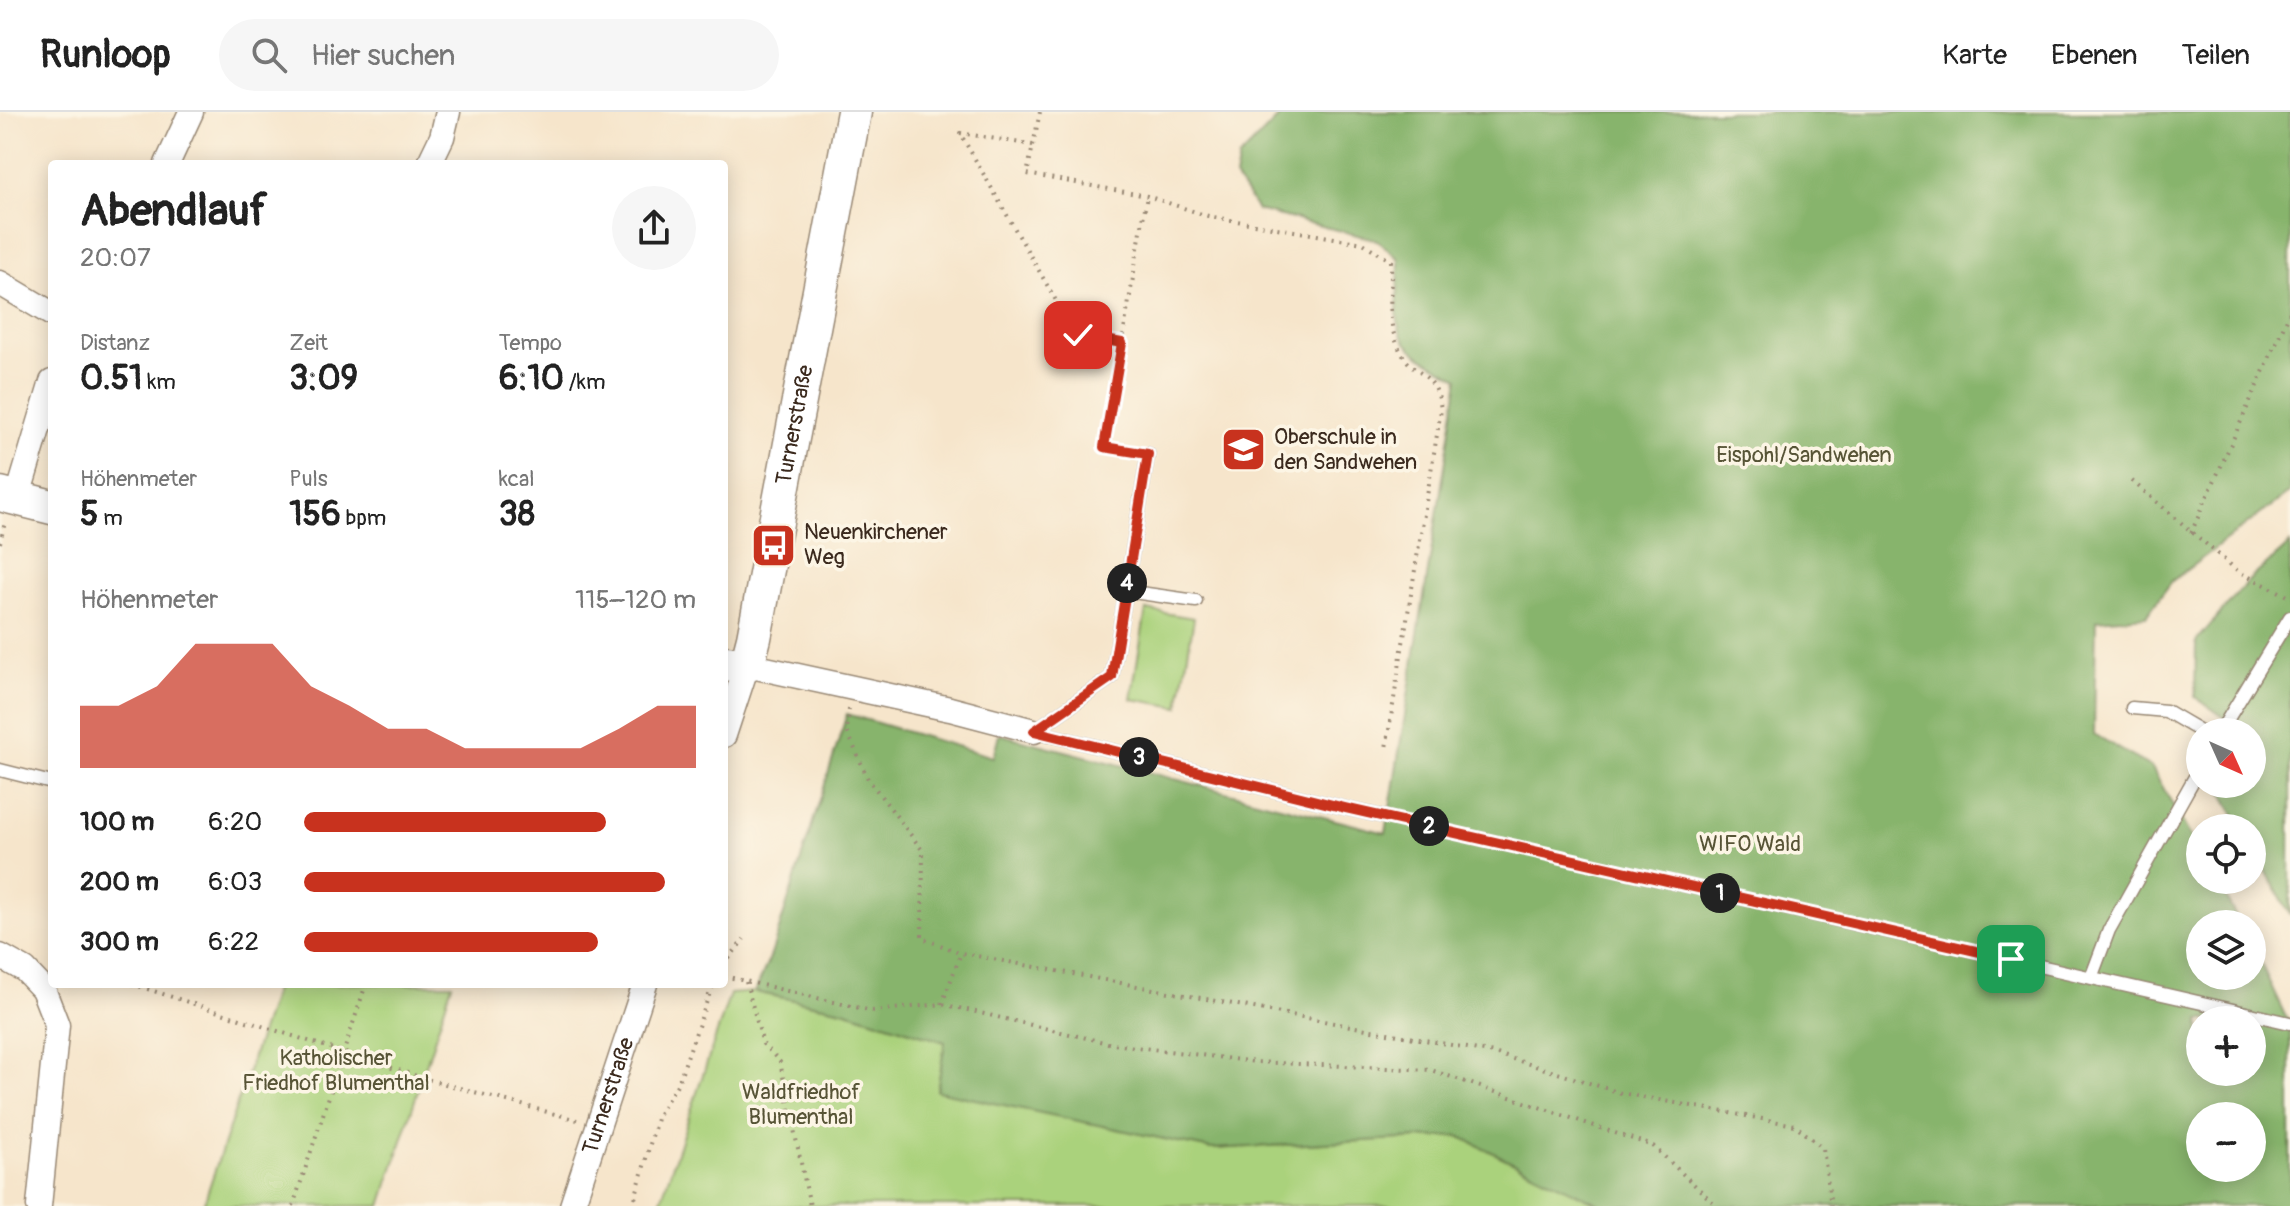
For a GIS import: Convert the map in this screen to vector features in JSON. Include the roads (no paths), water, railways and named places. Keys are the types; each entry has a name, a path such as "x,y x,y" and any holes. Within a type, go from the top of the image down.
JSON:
{"street":[{"path":"169,160 191,112"},
{"path":"431,160 442,137 448,112"},
{"name":"Turnerstraße","path":"728,709 735,664 773,545 854,112"},
{"path":"0,283 48,312"},
{"path":"48,392 8,496 48,506"},
{"path":"735,664 852,686 1034,731"},
{"path":"0,956 25,970 43,989 57,1025 39,1206"},
{"name":"Turnerstraße","path":"572,1206 644,988"}],"lane":[{"path":"1034,731 1112,677 1148,454"},
{"path":"1126,591 1196,601"},
{"path":"2229,718 2290,617"},
{"path":"2132,708 2166,711 2186,723"},
{"path":"1034,731 1345,808 2290,1023"},
{"path":"0,770 48,782"},
{"path":"2091,978 2109,930 2186,793"}],"place":[{"name":"Oberschule in den Sandwehen","path":"1243,450"},
{"name":"Neuenkirchener Weg","path":"773,545"}],"park label":[{"name":"Eispohl/Sandwehen","path":"1804,455"},
{"name":"WIFO Wald","path":"1750,844"},
{"name":"Katholischer Friedhof Blumenthal","path":"336,1070"},
{"name":"Waldfriedhof Blumenthal","path":"801,1104"}]}
